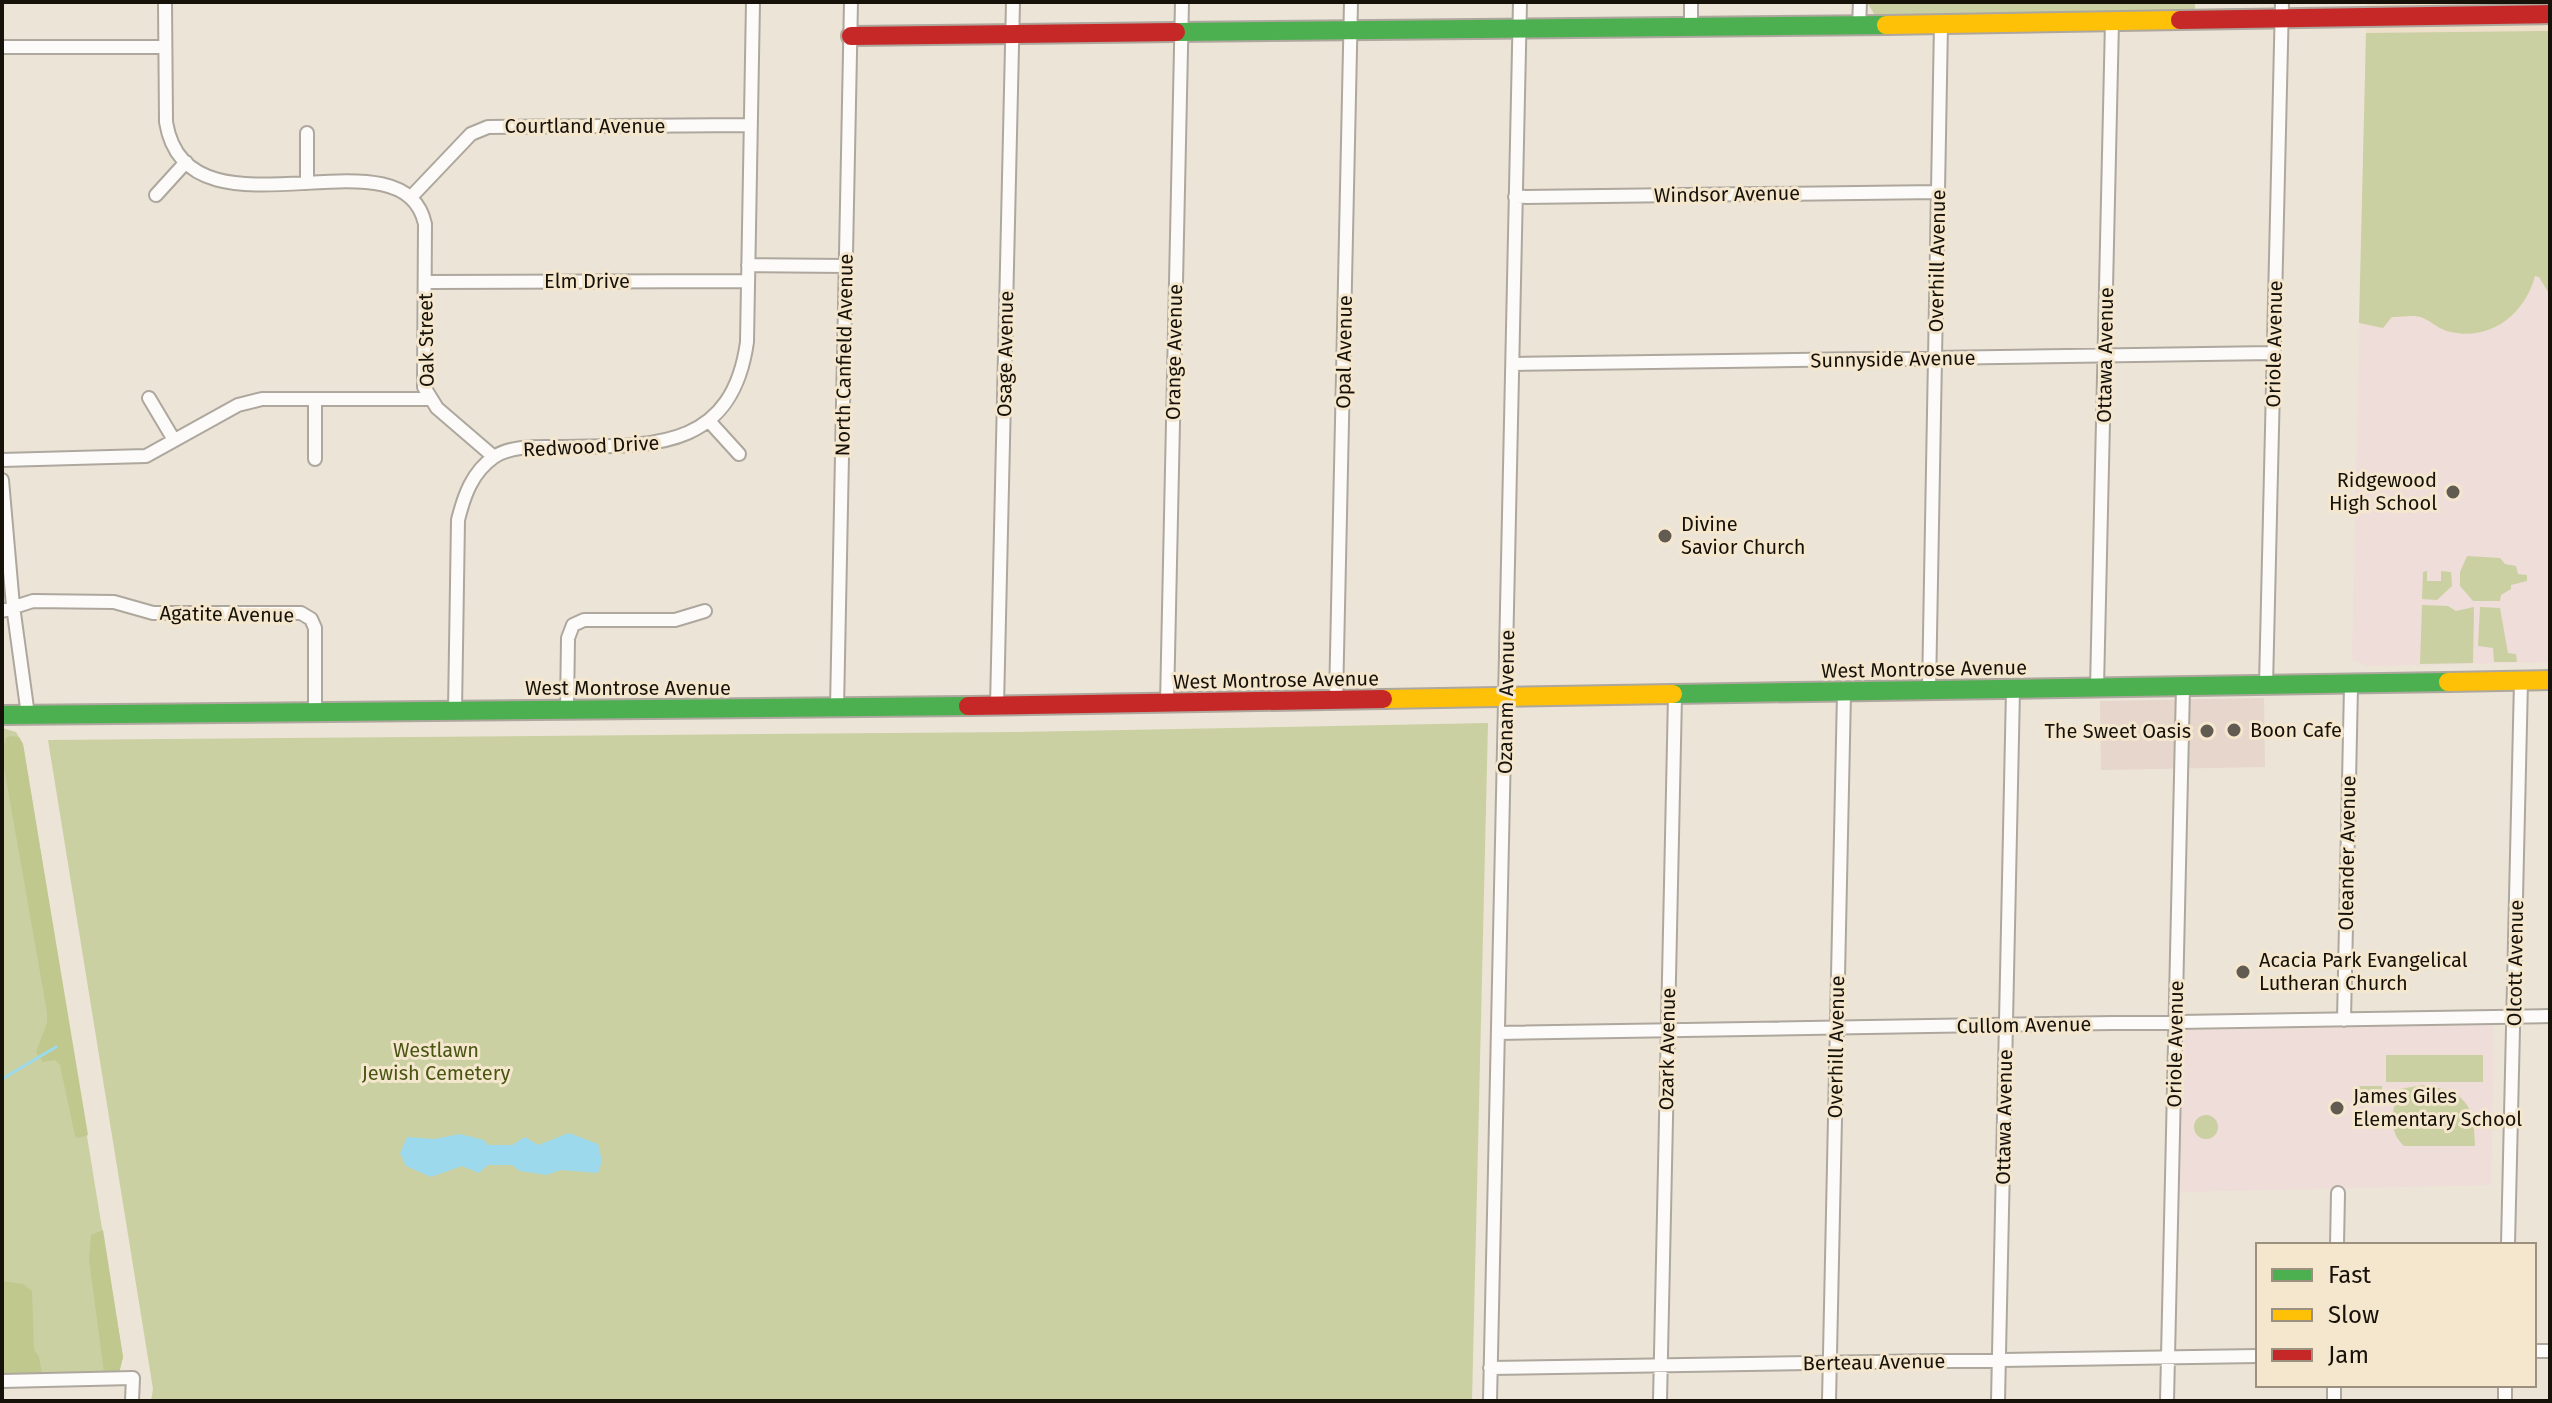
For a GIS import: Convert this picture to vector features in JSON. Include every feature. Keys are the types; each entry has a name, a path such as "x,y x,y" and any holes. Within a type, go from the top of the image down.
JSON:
{"street":[{"path":"165,2 164,100 169,140 186,162 227,182 378,183 412,196"},
{"name":"Redwood Drive","path":"455,711 458,520 471,483 494,457 527,448 664,443 682,438 709,421 728,399 742,373 747,342 753,2"},
{"name":"North Canfield Avenue","path":"837,708 851,2"},
{"name":"Osage Avenue","path":"997,706 1013,2"},
{"name":"Orange Avenue","path":"1167,703 1182,2"},
{"name":"Opal Avenue","path":"1336,701 1351,2"},
{"name":"Ozanam Avenue","path":"1490,1401 1520,2"},
{"path":"1691,2 1691,28"},
{"path":"1859,26 1860,2"},
{"path":"851,36 1859,26 2112,21 2282,10 2389,17 2540,10"},
{"name":"Oriole Avenue","path":"2266,686 2282,10"},
{"name":"Ottawa Avenue","path":"2097,688 2112,21"},
{"name":"Overhill Avenue","path":"1929,691 1941,24"},
{"path":"2,47 165,47"},
{"name":"Courtland Avenue","path":"412,196 464,140 488,127 750,125"},
{"path":"307,133 307,183"},
{"path":"156,195 186,162"},
{"name":"Windsor Avenue","path":"1515,197 1938,192"},
{"name":"Oak Street","path":"412,196 425,224 423,371 428,399 494,457"},
{"path":"748,265 846,266"},
{"name":"Elm Drive","path":"425,282 748,281"},
{"name":"Sunnyside Avenue","path":"1513,364 2273,353"},
{"path":"149,398 174,440"},
{"path":"315,399 315,459"},
{"path":"2,460 146,456 248,401 428,399"},
{"path":"709,421 739,454"},
{"path":"2,480 7,609 28,715"},
{"name":"Agatite Avenue","path":"7,609 33,601 105,602 153,613 294,612 311,619 316,634 315,713"},
{"path":"567,710 568,638 573,625 584,620 685,619 705,611"},
{"name":"West Montrose Avenue","path":"2,715 997,706 2351,686 2550,680"},
{"name":"Olcott Avenue","path":"2508,1243 2521,681"},
{"name":"Oleander Avenue","path":"2344,1020 2351,686"},
{"name":"Oriole Avenue","path":"2167,1401 2183,687"},
{"name":"Ottawa Avenue","path":"1998,1401 2013,690"},
{"name":"Overhill Avenue","path":"1829,1401 1844,693"},
{"name":"Ozark Avenue","path":"1660,1401 1675,696"},
{"name":"Cullom Avenue","path":"1498,1033 2550,1016"},
{"path":"2337,1243 2338,1193"},
{"name":"Berteau Avenue","path":"1490,1368 2256,1356"},
{"path":"2,1381 133,1378 132,1401"}],"shaded area":[{"path":"2366,2 2550,2 2550,31 2366,33"},
{"name":"Ridgewood High School","path":"2550,31 2550,662 2367,666 2352,661 2366,33"},
{"path":"2264,698 2265,767 2101,770 2100,701"},
{"name":"James Giles Elementary School","path":"2494,1025 2491,1185 2180,1192 2183,1030"}],"green space":[{"path":"1867,2 2195,2 2195,12 1876,17"},
{"path":"2550,31 2550,295 2539,277 2535,276 2515,313 2493,328 2480,332 2466,334 2447,331 2416,316 2392,317 2383,328 2359,323 2366,33"},
{"path":"2467,556 2500,558 2505,564 2516,566 2518,574 2527,575 2527,581 2511,585 2511,589 2501,595 2500,601 2473,601 2460,586 2460,572"},
{"path":"2427,571 2427,581 2441,581 2441,571 2451,572 2452,586 2437,600 2422,599 2423,572"},
{"path":"2422,605 2448,606 2456,611 2474,607 2473,663 2420,664"},
{"path":"2480,607 2500,608 2508,653 2516,654 2517,662 2494,662 2493,648 2478,646"},
{"name":"Westlawn Jewish Cemetery","path":"1488,723 1472,1401 151,1401 153,1389 48,740 1017,732"},
{"path":"2,728 16,732 23,744 123,1357 119,1373 2,1374"},
{"path":"19,737 23,744 88,1135 79,1138 75,1136 60,1065 55,1060 43,1062 36,1052 47,1023 47,1012 2,756 6,738"},
{"path":"2386,1055 2483,1055 2483,1082 2386,1082"},
{"path":"2423,1085 2449,1091 2465,1102 2472,1119 2475,1146 2404,1146 2393,1126 2395,1104 2400,1089"},
{"path":"2359,1086 2382,1086 2382,1105 2359,1105"},
{"path":"2206,1115 2217,1122 2218,1127 2211,1138 2206,1139 2195,1132 2194,1127 2201,1116"},
{"path":"103,1230 123,1357 119,1373 104,1373 89,1259 91,1235"},
{"path":"2,1281 23,1284 32,1291 34,1350 39,1357 42,1374 2,1374"}],"water":[{"path":"569,1133 598,1144 602,1161 598,1173 561,1170 546,1175 520,1171 512,1165 488,1165 479,1173 462,1166 431,1177 406,1166 400,1153 407,1137 434,1139 460,1134 484,1140 488,1145 512,1145 525,1137 538,1145"}],"waterway":[{"path":"2,1079 56,1047"}],"traffic: fast":[{"path":"1176,32 1886,25"},
{"path":"1673,694 2448,682"},
{"path":"2,715 968,706"}],"traffic: slow":[{"path":"1886,25 2180,20"},
{"path":"2448,682 2550,680"},
{"path":"1383,699 1673,694"}],"traffic: jam":[{"path":"2180,20 2550,14"},
{"path":"851,36 1176,32"},
{"path":"968,706 1383,699"}],"place":[{"name":"Ridgewood High School","path":"2453,492"},
{"name":"Divine Savior Church","path":"1665,536"},
{"name":"Boon Cafe","path":"2234,730"},
{"name":"The Sweet Oasis","path":"2207,731"},
{"name":"Acacia Park Evangelical Lutheran Church","path":"2243,972"},
{"name":"James Giles Elementary School","path":"2337,1108"}]}
